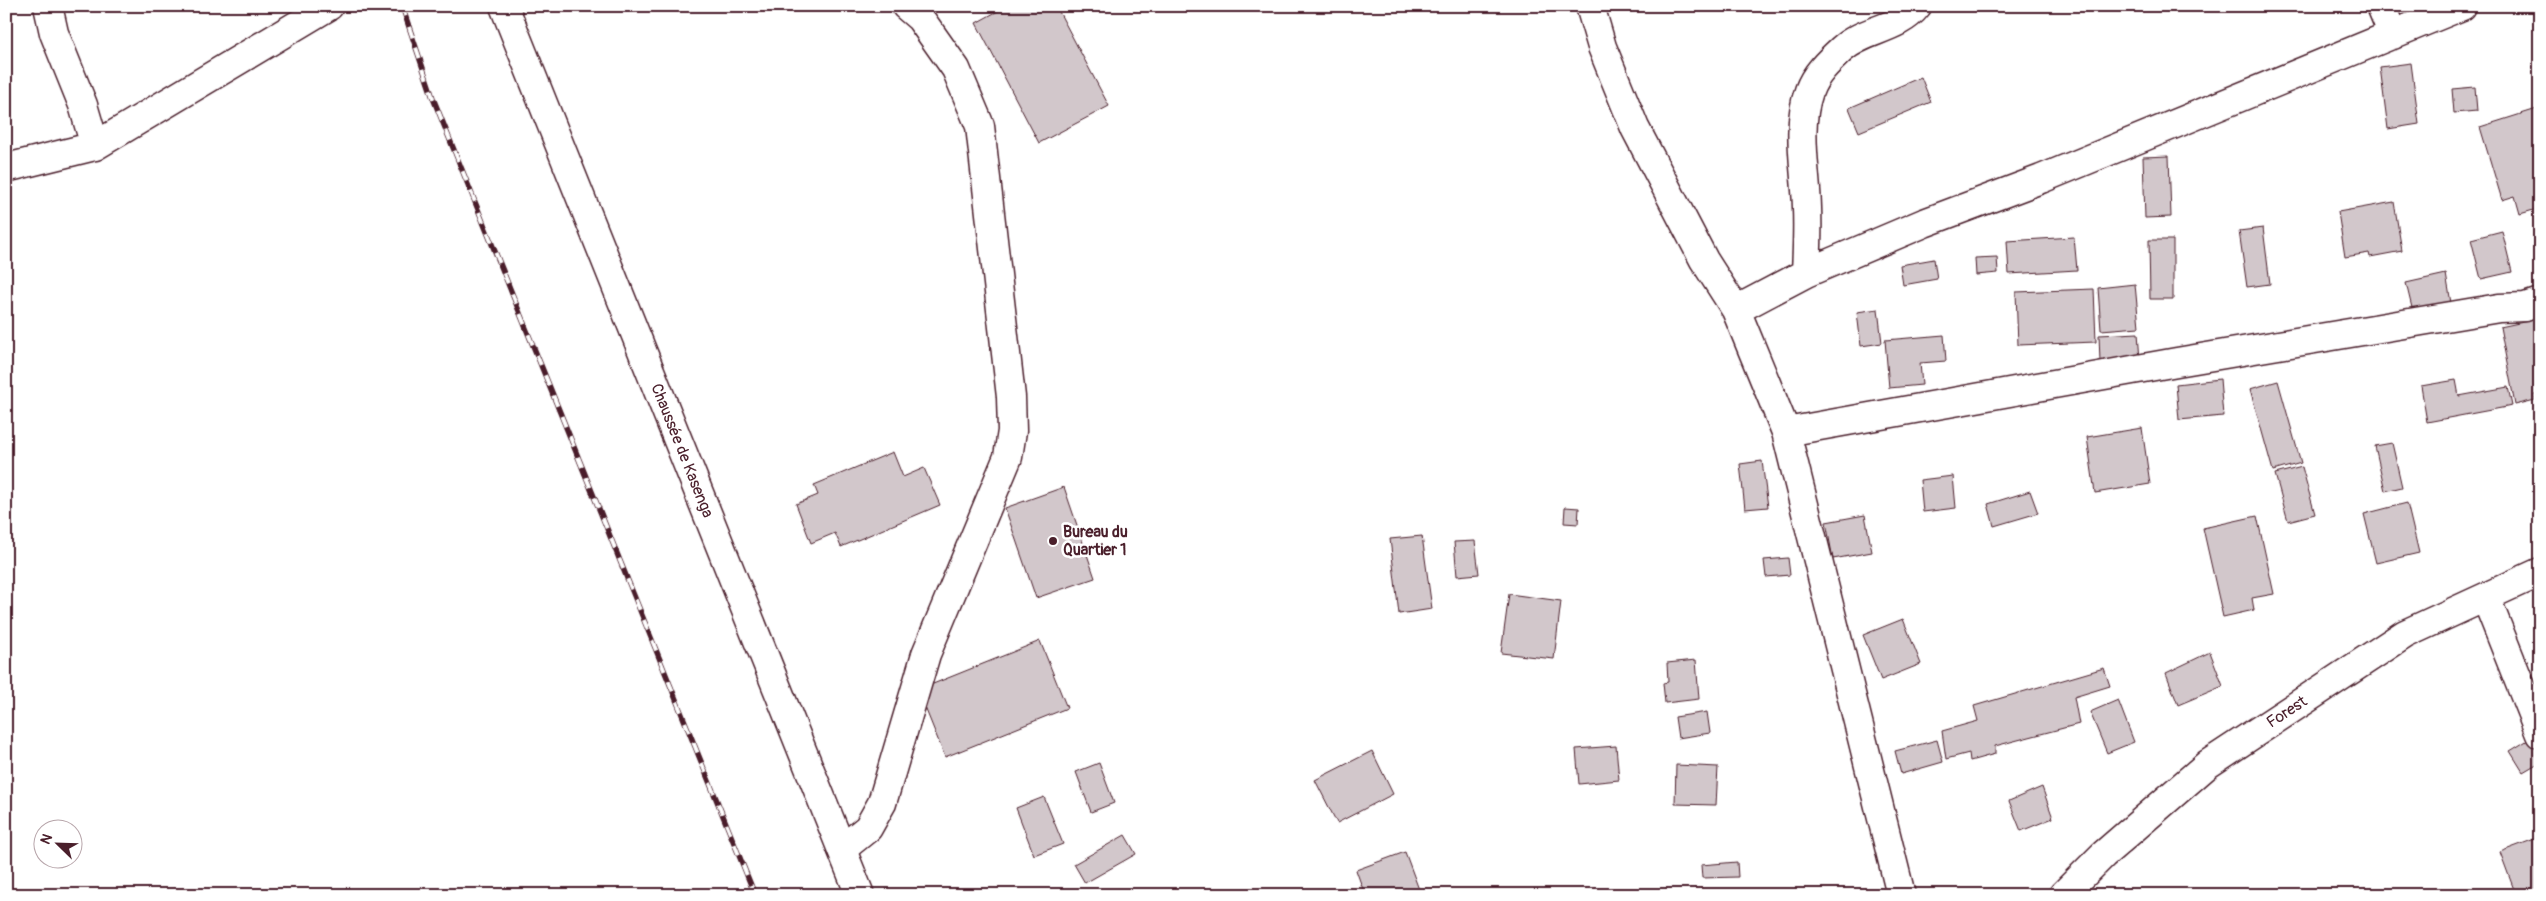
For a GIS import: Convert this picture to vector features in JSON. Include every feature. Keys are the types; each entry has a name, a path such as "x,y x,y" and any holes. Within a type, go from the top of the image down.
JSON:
{"street":[{"path":"48,6 54,33 83,105 95,146"},
{"path":"6,168 95,146 329,6"},
{"name":"Chaussée de Kasenga","path":"504,6 860,895"},
{"path":"842,849 868,828 882,802 926,654 1008,457 1012,431 1011,397 980,126 956,69 920,18 906,6"},
{"path":"1590,6 1602,47 1635,128 1704,260 1736,310 1786,432 1901,895"},
{"path":"1806,273 1807,210 1802,141 1803,115 1809,90 1823,68 1845,47 1908,17 1917,6"},
{"path":"2381,6 2393,35"},
{"path":"1736,310 1806,273 1924,222 2041,179 2462,6"},
{"path":"1786,432 2177,362 2499,308 2525,306 2540,302"},
{"name":"Forest","path":"2063,895 2103,855 2208,764 2405,634 2540,572"},
{"path":"2486,598 2540,734"}],"building":[{"path":"1007,6 1056,6 1109,106 1039,143 976,23"},
{"path":"2411,63 2419,124 2388,129 2380,67"},
{"path":"1921,77 1931,102 1859,132 1849,108"},
{"path":"2475,87 2477,111 2454,113 2452,89"},
{"path":"2540,108 2540,208 2520,214 2515,196 2502,200 2480,127"},
{"path":"2169,156 2171,217 2145,218 2143,157"},
{"path":"2394,202 2402,251 2370,257 2369,253 2345,257 2338,212"},
{"path":"2263,228 2270,284 2247,287 2239,231"},
{"path":"2502,231 2512,272 2481,279 2471,239"},
{"path":"2074,237 2077,270 2009,274 2007,241"},
{"path":"2149,240 2173,240 2173,299 2150,299"},
{"path":"1997,257 1998,273 1976,275 1975,258"},
{"path":"1934,259 1937,279 1903,285 1900,265"},
{"path":"2446,274 2451,303 2413,312 2406,283"},
{"path":"2135,284 2139,327 2101,330 2098,288"},
{"path":"2094,289 2096,342 2018,345 2016,292"},
{"path":"1878,309 1882,343 1861,346 1857,312"},
{"path":"2538,319 2540,393 2534,395 2535,400 2515,405 2500,327"},
{"path":"2138,333 2140,360 2100,362 2099,335"},
{"path":"1944,335 1946,361 1920,363 1922,385 1889,388 1885,340"},
{"path":"2220,379 2223,416 2179,420 2176,384"},
{"path":"2456,380 2459,396 2508,387 2512,406 2427,422 2421,386"},
{"path":"2278,381 2301,463 2273,471 2250,389"},
{"path":"2142,428 2150,484 2095,493 2087,437"},
{"path":"2392,443 2402,487 2385,491 2375,446"},
{"path":"893,452 903,477 924,468 940,505 841,547 835,533 811,543 796,504 818,495 814,485"},
{"path":"1762,461 1768,507 1745,509 1740,464"},
{"path":"2302,467 2315,514 2288,521 2275,474"},
{"path":"1953,476 1956,508 1923,512 1920,480"},
{"path":"1064,487 1095,578 1036,598 1005,508"},
{"path":"2030,491 2038,513 1994,526 1988,504"},
{"path":"2407,503 2419,553 2376,563 2364,514"},
{"path":"1565,507 1579,508 1578,524 1564,523"},
{"path":"1865,515 1872,552 1833,559 1826,522"},
{"path":"2257,516 2274,594 2252,598 2254,610 2223,617 2203,528"},
{"path":"1422,536 1432,609 1399,614 1390,539"},
{"path":"1475,541 1479,574 1457,576 1454,542"},
{"path":"1788,558 1790,575 1766,577 1764,560"},
{"path":"1509,594 1561,601 1554,659 1501,653"},
{"path":"1903,619 1921,664 1881,680 1863,635"},
{"path":"1040,641 1067,708 945,757 918,690"},
{"path":"2210,652 2223,686 2178,705 2166,673"},
{"path":"1696,660 1699,699 1665,703 1663,683 1668,682 1667,663"},
{"path":"2104,668 2110,686 2074,697 2079,724 1995,746 1995,754 1970,761 1969,753 1946,759 1942,731 1978,721 1974,706"},
{"path":"2118,700 2134,742 2107,753 2090,712"},
{"path":"1707,712 1710,733 1678,738 1675,717"},
{"path":"2533,737 2540,747 2540,762 2523,772 2510,751"},
{"path":"1937,740 1943,762 1901,774 1895,751"},
{"path":"1616,746 1619,780 1579,784 1576,749"},
{"path":"1372,751 1393,794 1337,823 1315,780"},
{"path":"1099,763 1114,803 1091,812 1076,772"},
{"path":"1676,765 1718,767 1716,805 1675,804"},
{"path":"2042,787 2053,818 2021,831 2009,801"},
{"path":"1044,797 1063,844 1034,855 1016,808"},
{"path":"1125,835 1136,854 1085,883 1074,864"},
{"path":"2540,837 2540,895 2516,895 2500,852"},
{"path":"1405,852 1421,895 1365,895 1356,870"},
{"path":"1737,862 1738,877 1702,878 1701,865"}],"railway":[{"path":"402,6 433,98 755,895"}],"place":[{"name":"Bureau du Quartier 1","path":"1053,541"}]}
